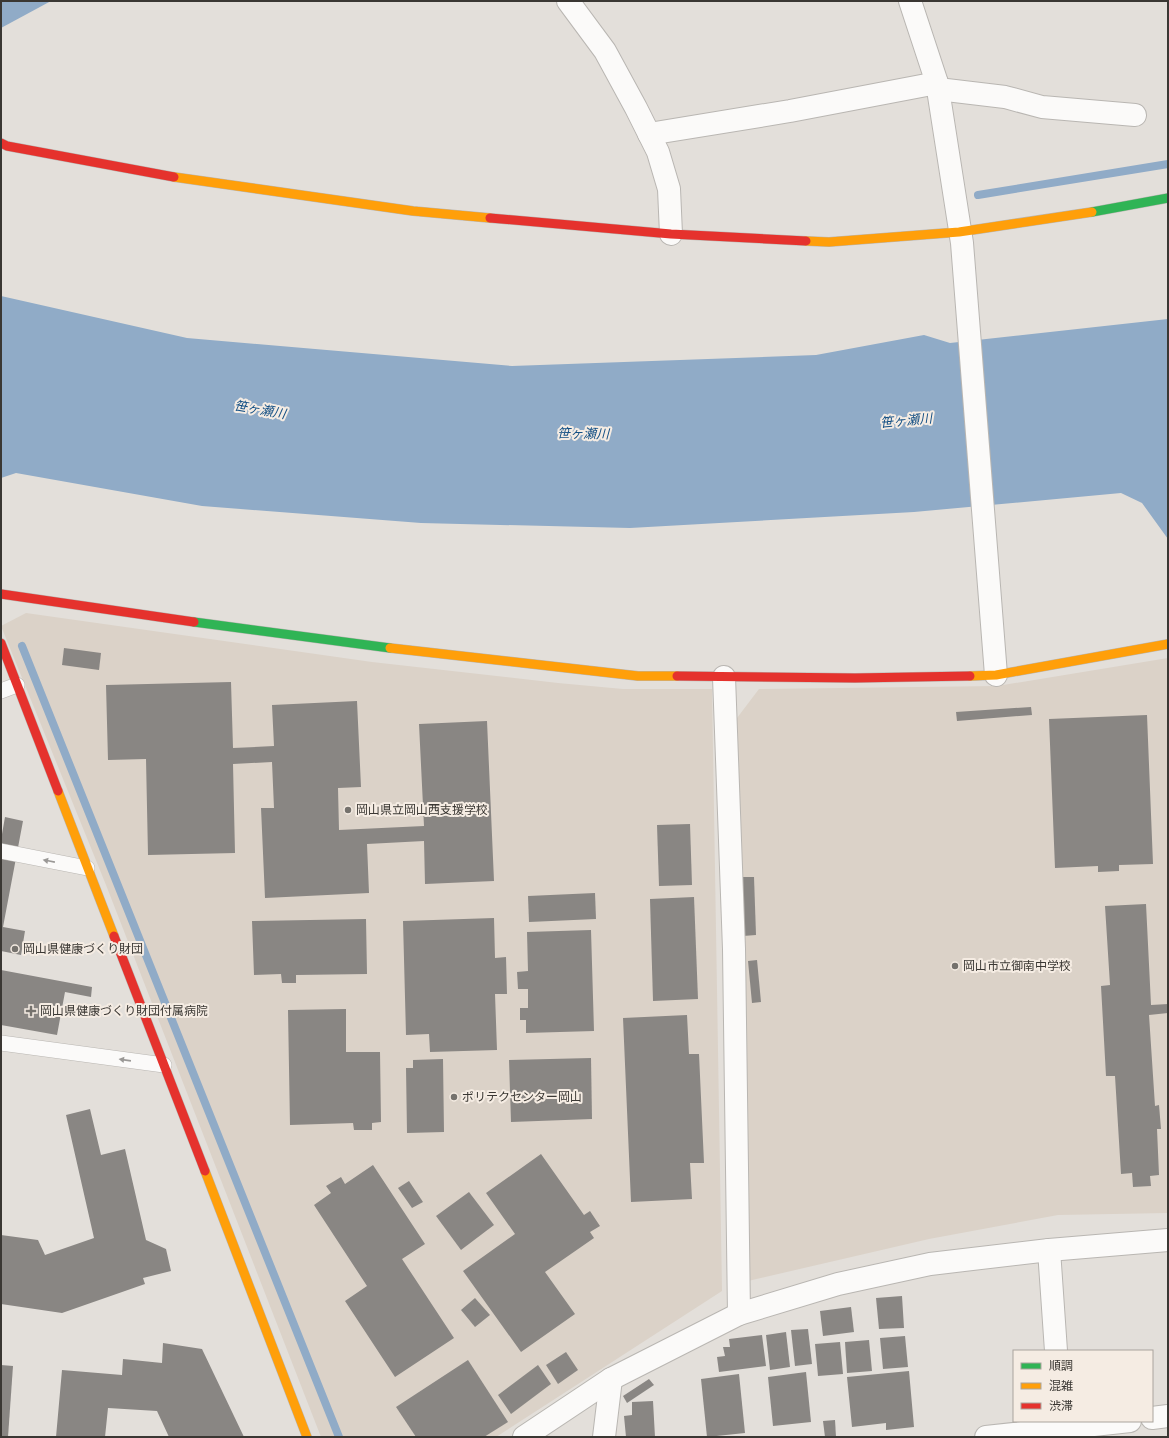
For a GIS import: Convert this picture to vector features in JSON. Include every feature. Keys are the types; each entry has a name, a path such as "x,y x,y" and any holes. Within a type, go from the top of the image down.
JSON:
{"street":[{"path":"568,1 606,51 658,152 669,190 671,234"},
{"path":"910,1 937,86 960,237 996,675"},
{"path":"649,134 937,86 1005,97 1042,107 1135,115"},
{"path":"1,143 7,146 152,174 413,211 671,234 829,242 960,237 1168,198"},
{"path":"1,594 232,628 374,646 638,676 855,678 996,675 1168,644"},
{"path":"1,644 307,1437"},
{"path":"724,677 734,949 739,1314"},
{"path":"524,1437 612,1379 739,1314 838,1284 930,1264 1049,1250 1168,1240"},
{"path":"1049,1250 1056,1350"},
{"path":"604,1437 612,1379"},
{"path":"1153,1418 1168,1416"},
{"path":"986,1437 1122,1422"}],"lane":[{"path":"1,691 17,685"},
{"path":"1,851 87,868"},
{"path":"1,1043 164,1066"}],"shaded area":[{"name":"ポリテクセンター岡山","path":"26,613 372,662 558,683 623,689 712,689 722,1291 496,1437 321,1437 106,885 1,626"},
{"name":"岡山市立御南中学校","path":"1168,658 1168,1213 1058,1215 929,1239 748,1281 737,718 759,689 997,686"}],"water":[{"path":"1,1 51,1 1,28"},
{"name":"笹ヶ瀬川","path":"1,296 187,338 512,366 816,355 924,335 950,343 1168,319 1168,539 1142,503 1121,493 914,512 630,528 421,523 202,506 16,473 1,478"}],"building":[{"path":"64,648 101,653 99,670 62,665"},
{"path":"231,682 233,748 274,746 272,705 357,701 361,787 338,788 339,830 424,826 419,724 487,721 494,881 425,884 424,841 367,844 369,893 265,898 261,808 274,808 272,762 233,764 235,853 148,855 146,759 108,760 106,685"},
{"path":"1031,707 1032,715 957,721 956,712"},
{"path":"1147,715 1153,864 1119,865 1119,871 1098,872 1098,866 1055,868 1049,719"},
{"path":"5,817 23,821 3,927 25,931 21,955 1,951 1,834"},
{"path":"690,824 692,885 659,886 657,825"},
{"path":"741,877 754,877 756,935 743,936"},
{"path":"595,893 596,919 529,922 528,896"},
{"path":"694,897 698,999 653,1001 650,899"},
{"path":"1146,904 1151,1005 1168,1004 1168,1013 1149,1015 1155,1106 1159,1105 1161,1129 1157,1129 1159,1175 1150,1176 1151,1186 1133,1187 1132,1173 1121,1174 1115,1076 1106,1076 1101,986 1110,985 1105,906"},
{"path":"494,918 495,958 506,957 507,994 495,994 497,1050 430,1052 429,1034 406,1035 403,921"},
{"path":"366,919 367,974 296,975 296,983 282,983 281,974 254,975 252,921"},
{"path":"591,930 594,1031 526,1033 526,1020 520,1020 520,1008 528,1008 528,989 518,989 517,972 528,971 527,932"},
{"path":"757,960 761,1002 752,1003 748,961"},
{"name":"岡山県健康づくり財団付属病院","path":"1,970 92,987 91,997 65,992 57,1035 1,1025"},
{"path":"346,1009 346,1052 380,1052 381,1122 372,1123 372,1130 354,1130 353,1123 290,1125 288,1010"},
{"path":"687,1015 689,1054 699,1054 704,1163 690,1163 692,1199 631,1202 623,1018"},
{"path":"591,1058 592,1119 511,1122 509,1060"},
{"path":"443,1059 444,1132 407,1133 406,1068 413,1068 413,1060"},
{"path":"90,1109 101,1155 125,1149 146,1240 166,1249 171,1271 143,1278 145,1284 62,1313 1,1304 1,1235 38,1240 45,1255 94,1238 66,1115"},
{"path":"541,1154 584,1215 590,1211 600,1226 590,1232 594,1238 545,1272 575,1314 521,1352 463,1271 515,1234 486,1193"},
{"path":"373,1165 425,1244 402,1259 454,1338 395,1377 345,1301 367,1286 314,1205 331,1193 326,1186 341,1177 345,1184"},
{"path":"409,1181 423,1202 412,1208 398,1188"},
{"path":"469,1192 494,1225 461,1250 436,1216"},
{"path":"902,1296 904,1328 879,1329 876,1298"},
{"path":"475,1298 490,1315 475,1327 461,1310"},
{"path":"851,1307 854,1332 823,1336 820,1311"},
{"path":"808,1329 812,1364 795,1366 791,1330"},
{"path":"786,1332 790,1367 770,1370 766,1335"},
{"path":"762,1335 766,1366 719,1372 717,1357 725,1356 723,1347 730,1347 729,1339"},
{"path":"905,1336 908,1367 883,1369 880,1338"},
{"path":"869,1340 872,1371 847,1373 845,1342"},
{"path":"840,1342 843,1374 818,1376 815,1344"},
{"path":"163,1343 202,1349 244,1437 169,1437 157,1411 108,1408 105,1437 56,1437 62,1370 122,1375 123,1359 162,1363"},
{"path":"566,1352 578,1370 558,1384 546,1365"},
{"path":"468,1360 508,1422 484,1437 416,1437 396,1407"},
{"path":"1,1365 13,1366 8,1437 1,1437"},
{"path":"538,1365 551,1384 511,1414 498,1395"},
{"path":"909,1371 914,1427 886,1430 886,1423 852,1427 847,1377"},
{"path":"806,1372 811,1422 773,1426 768,1377"},
{"path":"739,1374 745,1433 707,1437 701,1379"},
{"path":"649,1379 654,1385 627,1403 623,1396"},
{"path":"653,1401 655,1437 626,1437 624,1416 632,1415 632,1402"},
{"path":"835,1420 836,1437 825,1437 823,1421"}],"waterway":[{"path":"978,195 1168,164"},
{"path":"22,646 339,1437"}],"traffic: fast":[{"path":"1092,212 1168,198"},
{"path":"194,622 390,648"}],"traffic: slow":[{"path":"174,177 413,211 490,218"},
{"path":"806,241 829,242 959,232 1092,212"},
{"path":"970,676 996,675 1168,644"},
{"path":"390,648 638,676 677,676"},
{"path":"58,791 114,936"},
{"path":"205,1171 307,1437"}],"traffic: jam":[{"path":"1,143 7,146 174,177"},
{"path":"490,218 671,234 806,241"},
{"path":"1,594 194,622"},
{"path":"1,643 58,791"},
{"path":"677,676 855,678 970,676"},
{"path":"114,936 205,1171"}],"place":[{"name":"岡山県立岡山西支援学校","path":"348,810"},
{"name":"岡山県健康づくり財団","path":"15,949"},
{"name":"岡山市立御南中学校","path":"955,966"},
{"name":"岡山県健康づくり財団付属病院","path":"31,1011"},
{"name":"ポリテクセンター岡山","path":"454,1097"}]}
